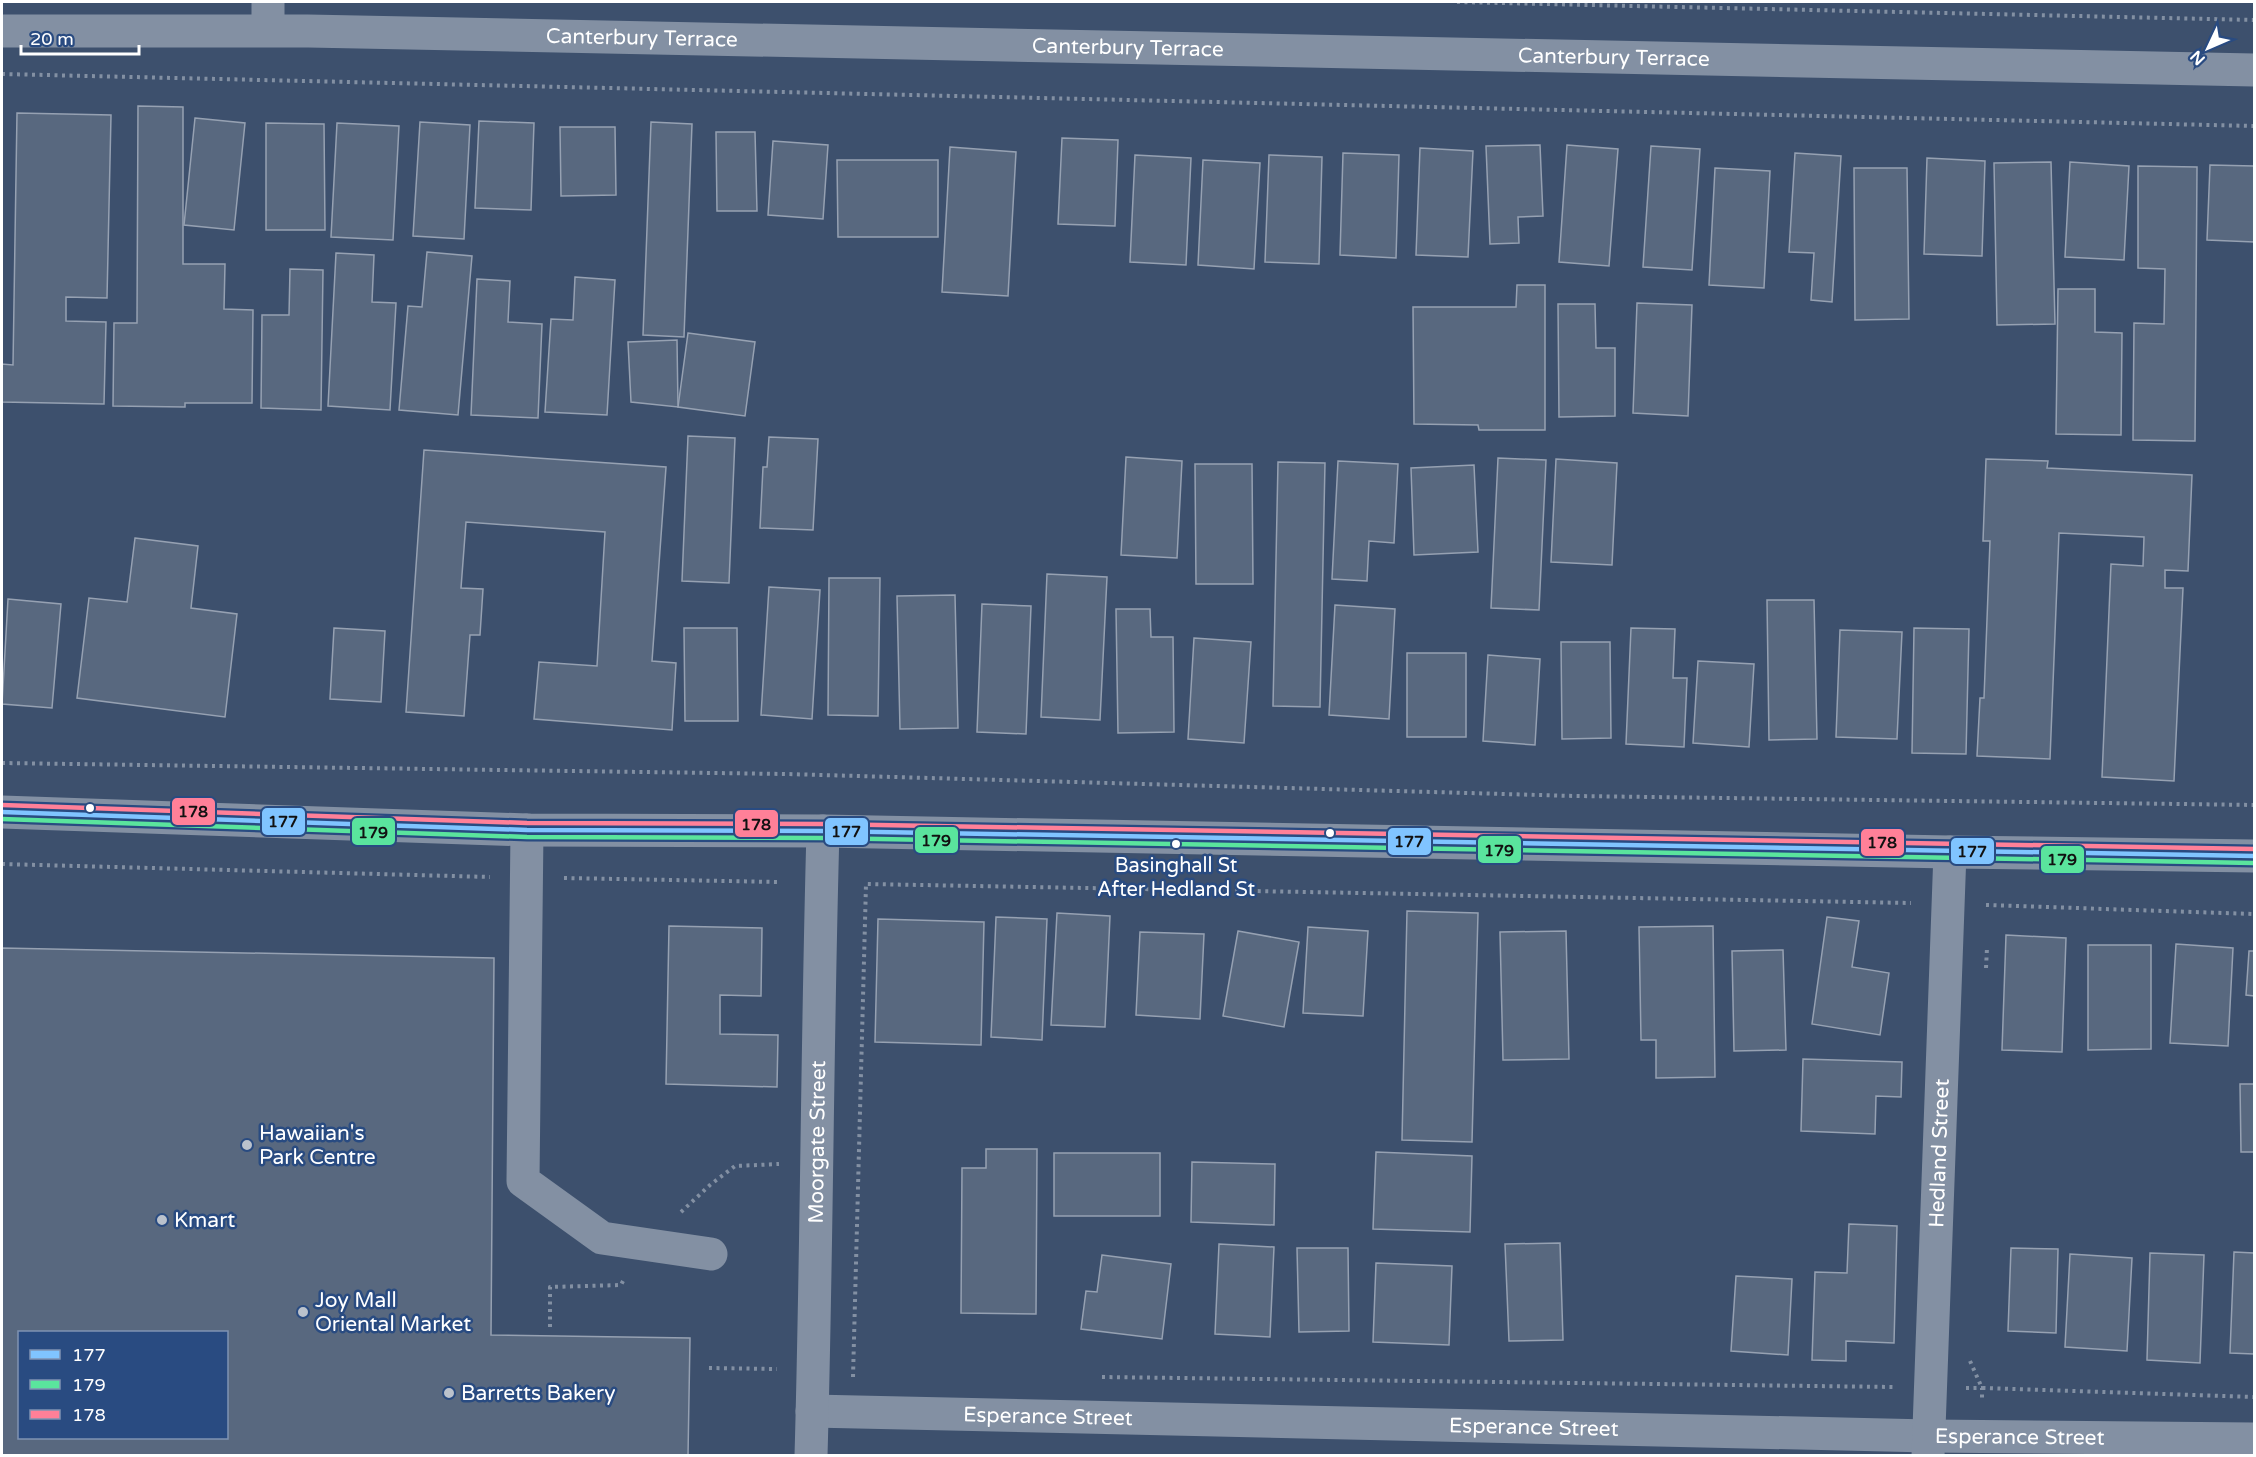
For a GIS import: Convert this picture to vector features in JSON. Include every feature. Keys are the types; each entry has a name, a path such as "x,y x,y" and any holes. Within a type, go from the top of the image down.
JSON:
{"street":[{"name":"Canterbury Terrace","path":"2,31 268,16 2254,70"},
{"path":"2,812 527,830 823,831 2254,856"},
{"path":"527,830 523,1181 602,1238 711,1254"},
{"name":"Moorgate Street","path":"811,1455 815,1369 816,1122 823,831"},
{"name":"Hedland Street","path":"1929,1446 1950,852"},
{"name":"Esperance Street","path":"813,1411 1929,1446 2254,1439"}],"path":[{"path":"1457,2 2254,20"},
{"path":"2,74 2254,126"},
{"path":"2,764 786,774 1575,796 2254,805"},
{"path":"2,864 527,878 779,882"},
{"path":"852,1412 866,884 1916,903"},
{"path":"1980,905 2254,914"},
{"path":"1986,905 1986,915"},
{"path":"1986,978 1987,944"},
{"path":"550,1326 550,1287 621,1285 642,1244 662,1214 680,1213 735,1166 786,1164"},
{"path":"1970,1358 1982,1388"},
{"path":"709,1368 815,1369 854,1374"},
{"path":"1093,1377 1932,1387 2254,1397"}],"building":[{"path":"138,106 183,107 183,264 225,264 224,309 253,310 252,403 185,403 185,407 113,406 114,323 137,323"},
{"path":"17,113 111,115 107,298 66,297 66,321 106,322 104,404 2,402 2,364 13,365"},
{"path":"195,118 245,123 234,230 184,225"},
{"path":"479,121 534,123 531,210 475,208"},
{"path":"420,122 470,125 464,239 413,236"},
{"path":"651,122 692,124 684,337 643,335"},
{"path":"266,123 324,124 325,230 266,230"},
{"path":"337,123 399,126 393,240 331,237"},
{"path":"560,127 615,127 616,195 561,196"},
{"path":"716,132 755,132 757,211 717,211"},
{"path":"1062,138 1118,140 1115,226 1058,224"},
{"path":"773,141 828,145 823,219 768,215"},
{"path":"1540,145 1543,216 1518,217 1519,243 1490,244 1486,146"},
{"path":"1567,145 1618,149 1609,266 1559,262"},
{"path":"1651,146 1700,149 1692,270 1643,267"},
{"path":"950,147 1016,152 1008,296 942,292"},
{"path":"1420,148 1473,151 1468,257 1416,255"},
{"path":"1343,153 1399,155 1396,258 1340,255"},
{"path":"1795,153 1841,156 1832,302 1811,300 1814,253 1789,252"},
{"path":"1135,155 1191,158 1186,265 1130,262"},
{"path":"1269,155 1322,157 1319,264 1265,262"},
{"path":"1927,158 1985,161 1982,256 1924,254"},
{"path":"837,160 938,160 938,237 838,237"},
{"path":"1203,160 1260,163 1254,269 1198,265"},
{"path":"2051,162 2055,324 1997,325 1994,163"},
{"path":"2070,162 2129,166 2124,260 2065,257"},
{"path":"2210,165 2254,166 2254,242 2207,240"},
{"path":"2138,166 2197,167 2195,441 2133,440 2134,323 2164,324 2165,269 2138,268"},
{"path":"1715,168 1770,171 1764,288 1709,285"},
{"path":"1854,168 1907,168 1909,319 1855,320"},
{"path":"427,252 472,256 458,415 399,410 408,306 422,307"},
{"path":"336,253 374,255 372,302 396,303 390,410 328,406"},
{"path":"290,269 323,270 321,410 261,408 262,315 289,315"},
{"path":"575,277 615,280 607,415 545,412 551,319 573,320"},
{"path":"477,279 510,281 508,322 542,324 538,418 471,415"},
{"path":"1517,285 1545,285 1545,430 1479,430 1478,425 1414,424 1413,307 1516,307"},
{"path":"2058,289 2095,289 2095,332 2122,333 2121,435 2056,434"},
{"path":"1637,303 1692,305 1688,416 1633,413"},
{"path":"1558,304 1595,304 1596,348 1615,348 1615,416 1559,417"},
{"path":"688,333 755,342 745,416 678,407"},
{"path":"677,340 678,407 631,402 628,342"},
{"path":"688,436 735,438 729,583 682,581"},
{"path":"769,437 818,439 813,530 760,528 763,467 767,467"},
{"path":"424,450 666,467 652,661 676,663 672,730 534,719 539,662 597,666 605,532 466,522 461,588 483,589 480,635 470,635 464,716 406,712"},
{"path":"1126,457 1182,461 1177,558 1121,555"},
{"path":"1498,458 1546,460 1539,610 1491,608"},
{"path":"1556,459 1617,463 1612,565 1551,562"},
{"path":"1986,459 2048,461 2047,468 2192,475 2188,571 2165,570 2165,588 2183,588 2174,781 2102,777 2111,564 2143,566 2144,537 2059,533 2050,759 1977,756 1980,698 1984,698 1990,541 1983,541"},
{"path":"1338,461 1398,464 1394,543 1369,541 1367,581 1332,579"},
{"path":"1278,462 1325,463 1320,707 1273,706"},
{"path":"1195,464 1252,464 1253,584 1196,584"},
{"path":"1474,465 1478,552 1414,555 1411,468"},
{"path":"135,538 198,546 191,608 237,614 225,717 77,698 89,598 127,602"},
{"path":"1047,574 1107,577 1100,720 1041,717"},
{"path":"829,578 880,578 878,716 828,715"},
{"path":"769,587 820,590 812,719 761,715"},
{"path":"955,595 958,728 900,729 897,596"},
{"path":"8,599 61,604 52,708 2,704"},
{"path":"1767,600 1814,600 1817,739 1769,740"},
{"path":"982,604 1031,606 1026,734 977,732"},
{"path":"1335,605 1395,609 1389,719 1329,715"},
{"path":"1116,609 1150,609 1151,637 1173,637 1174,732 1118,733"},
{"path":"334,628 385,631 381,702 330,699"},
{"path":"684,628 737,628 738,721 685,721"},
{"path":"1631,628 1675,629 1673,678 1687,678 1684,747 1626,744"},
{"path":"1914,628 1969,629 1966,754 1912,753"},
{"path":"1840,630 1902,632 1897,739 1836,737"},
{"path":"1194,638 1251,642 1244,743 1188,739"},
{"path":"1561,642 1610,642 1611,738 1562,739"},
{"path":"1407,653 1466,653 1466,737 1407,737"},
{"path":"1488,655 1540,659 1535,745 1483,741"},
{"path":"1698,661 1754,664 1749,747 1693,743"},
{"path":"1407,911 1478,913 1472,1142 1402,1140"},
{"path":"1057,913 1110,916 1105,1027 1051,1025"},
{"path":"996,917 1047,919 1042,1040 991,1037"},
{"path":"1827,917 1859,921 1852,967 1889,973 1880,1035 1812,1024"},
{"path":"878,919 984,922 981,1045 875,1042"},
{"path":"669,926 762,928 761,996 720,995 720,1034 778,1035 777,1087 666,1084"},
{"path":"1713,926 1715,1077 1656,1078 1656,1040 1641,1040 1639,927"},
{"path":"1308,927 1368,931 1363,1016 1303,1013"},
{"path":"1238,931 1299,942 1284,1027 1223,1016"},
{"path":"1566,931 1569,1059 1503,1060 1500,932"},
{"path":"1140,932 1204,934 1200,1019 1136,1015"},
{"path":"2006,935 2066,938 2062,1052 2002,1050"},
{"path":"2176,944 2233,948 2228,1046 2170,1043"},
{"path":"2088,945 2151,945 2151,1049 2088,1050"},
{"name":"Hawaiian's Park Centre","path":"2,948 494,958 491,1335 690,1338 688,1456 2,1456"},
{"path":"1783,950 1786,1050 1734,1051 1732,951"},
{"path":"2249,951 2254,951 2254,996 2246,995"},
{"path":"1803,1059 1902,1062 1901,1097 1876,1096 1875,1134 1801,1131"},
{"path":"2240,1084 2254,1084 2254,1152 2241,1152"},
{"path":"986,1149 1037,1149 1036,1314 961,1313 962,1168 986,1168"},
{"path":"1376,1152 1472,1156 1470,1232 1373,1229"},
{"path":"1054,1153 1160,1153 1160,1216 1054,1216"},
{"path":"1192,1162 1275,1164 1274,1225 1191,1222"},
{"path":"1849,1224 1897,1226 1894,1343 1846,1341 1846,1361 1812,1360 1815,1272 1847,1273"},
{"path":"1560,1243 1563,1340 1509,1341 1505,1244"},
{"path":"1219,1244 1274,1247 1270,1337 1215,1334"},
{"path":"1297,1248 1348,1248 1349,1331 1299,1332"},
{"path":"2011,1248 2058,1249 2056,1333 2008,1331"},
{"path":"2234,1252 2254,1253 2254,1354 2230,1353"},
{"path":"2150,1253 2204,1255 2200,1363 2147,1360"},
{"path":"2070,1254 2132,1258 2127,1351 2065,1347"},
{"path":"1102,1255 1171,1264 1162,1339 1081,1329 1086,1291 1097,1292"},
{"path":"1376,1263 1452,1266 1449,1345 1373,1342"},
{"path":"1736,1276 1792,1279 1788,1355 1731,1351"}],"transit line":[{"name":"178","path":"2,805 527,823 823,824 2254,849"},
{"name":"177","path":"2,812 527,830 823,831 2254,856"},
{"name":"179","path":"2,819 527,837 823,838 2254,863"}],"place":[{"name":"Basinghall St After Hedland St","path":"1176,844"},
{"name":"Hawaiian's Park Centre","path":"247,1145"},
{"name":"Kmart","path":"162,1220"},
{"name":"Joy Mall Oriental Market","path":"303,1312"},
{"name":"Barretts Bakery","path":"449,1393"}]}
